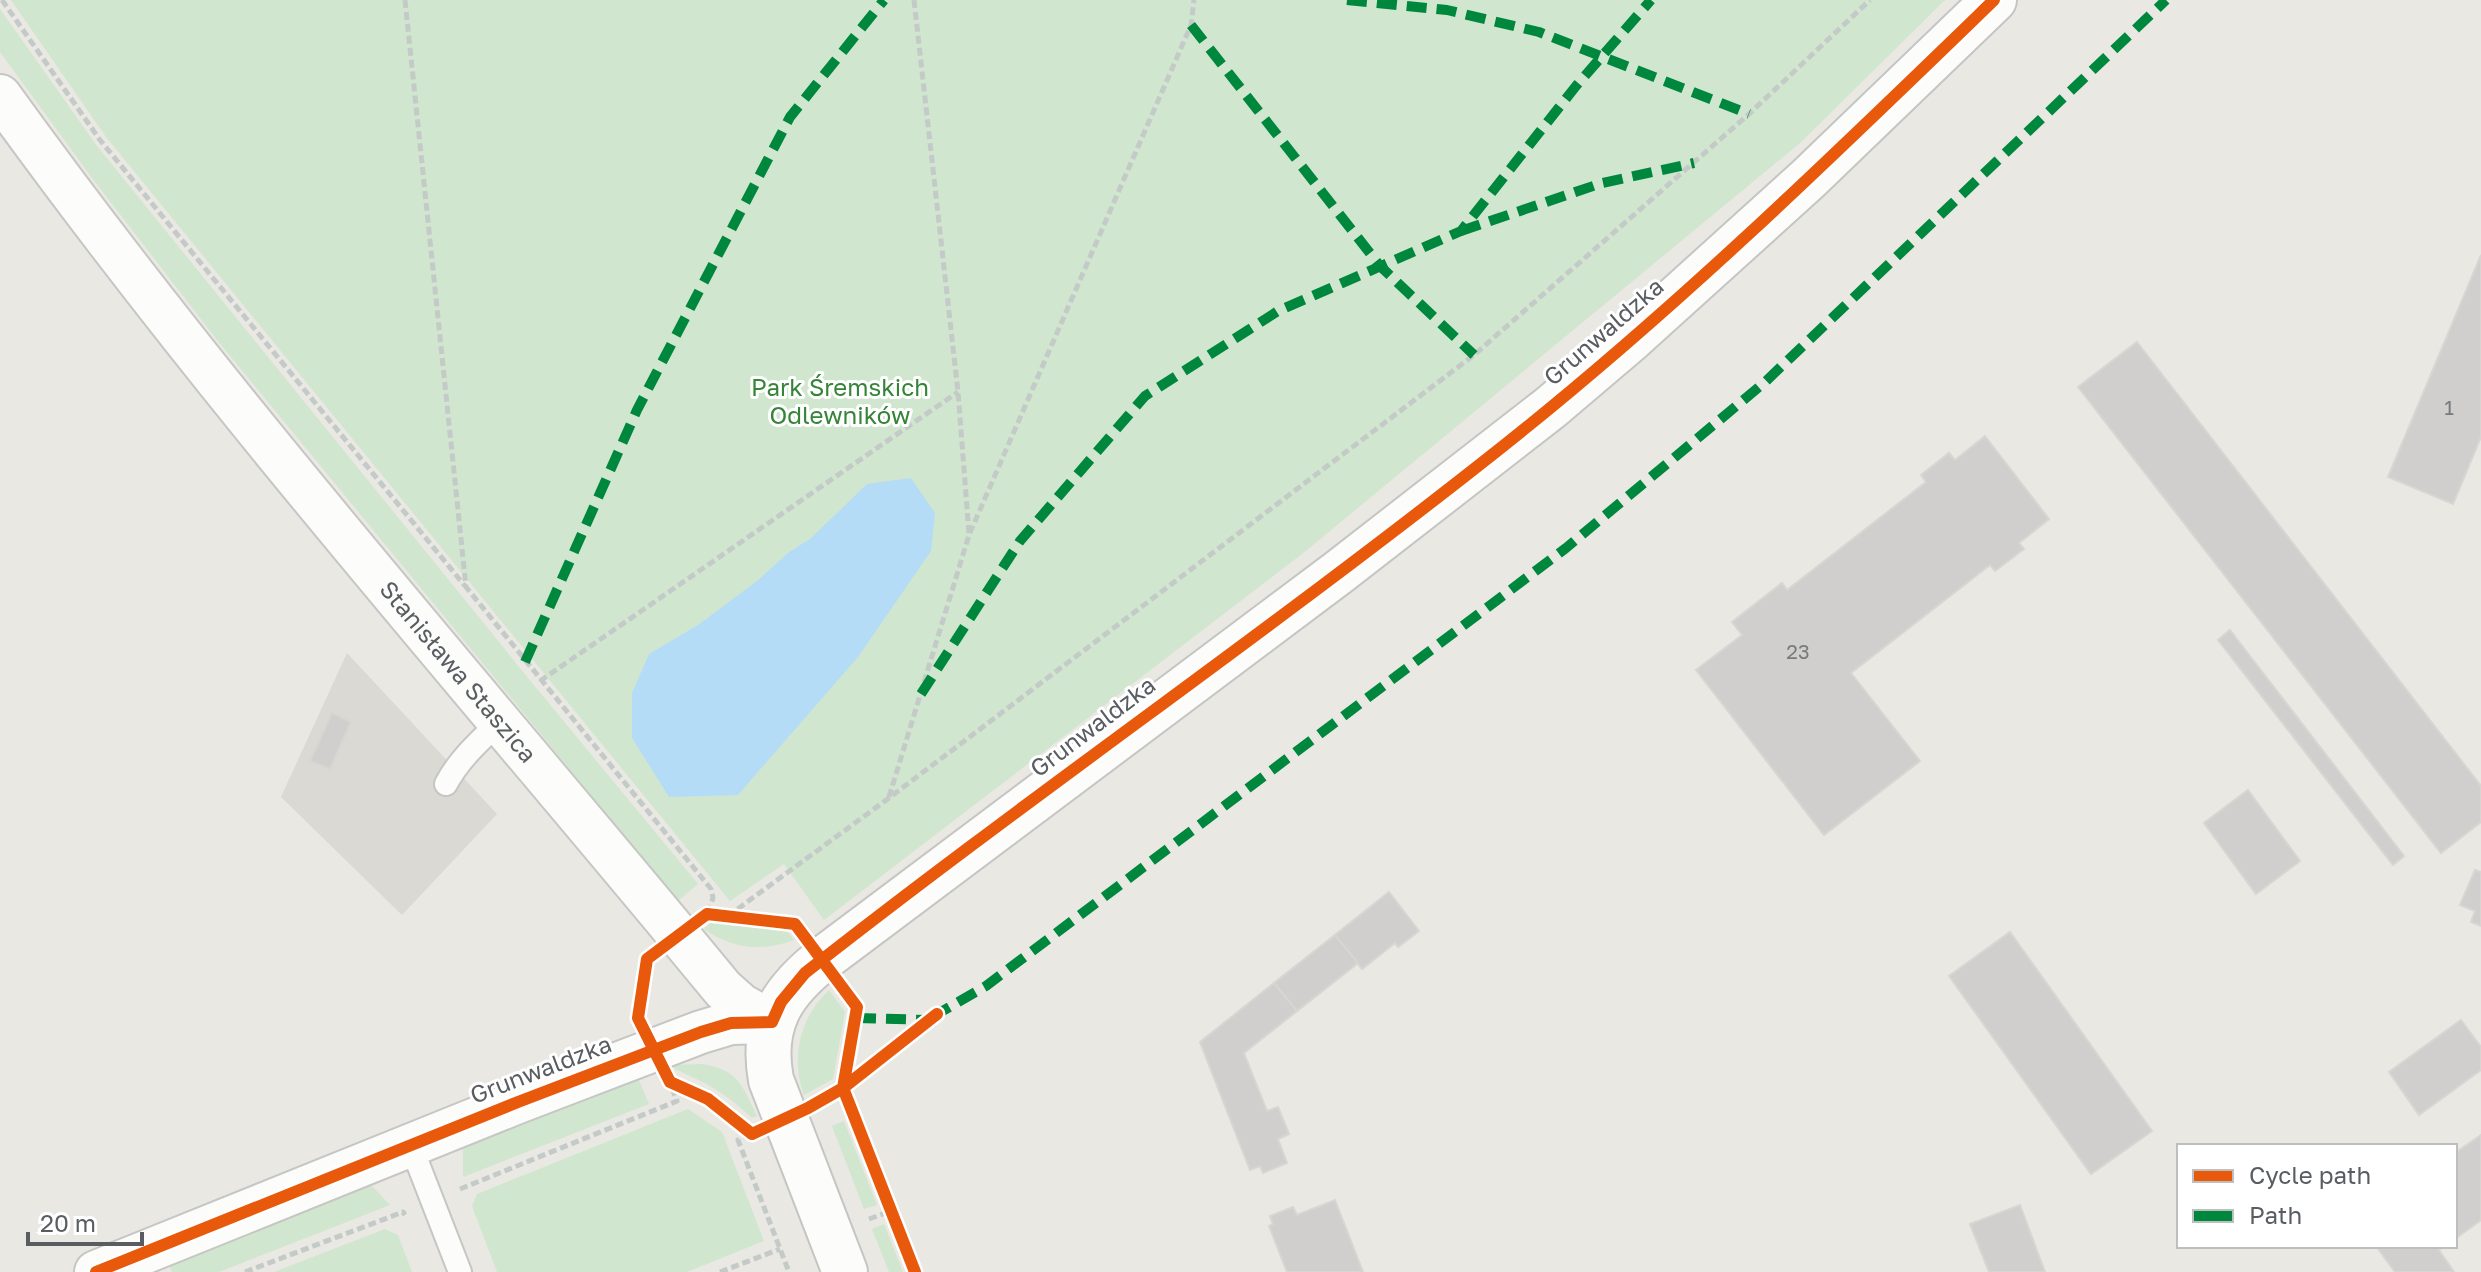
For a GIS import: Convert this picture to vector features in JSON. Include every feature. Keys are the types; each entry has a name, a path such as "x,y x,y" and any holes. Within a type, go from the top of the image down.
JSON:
{"main road":[{"name":"Grunwaldzka","path":"772,1022 781,1002 805,973 1351,563 1550,408 1797,189 1994,0"},
{"path":"772,1022 767,1060 771,1080 845,1272"}],"street":[{"name":"Stanisława Staszica","path":"0,96 190,345 499,722 723,989 741,1005 772,1022"},
{"name":"Grunwaldzka","path":"108,1270 518,1102 709,1029 731,1023 772,1022"}],"lane":[{"path":"446,784 465,755 499,722"},
{"path":"411,1146 460,1272"}],"path":[{"path":"2,0 100,140 711,889 712,907 707,914"},
{"path":"405,0 466,587"},
{"path":"914,0 958,392 969,535"},
{"path":"889,798 969,535 1191,25 1194,0"},
{"path":"728,916 889,798 1474,355 1749,114 1870,0"},
{"path":"540,681 958,392"},
{"path":"454,1191 677,1101 670,1082"},
{"path":"752,1134 738,1140 789,1272"},
{"path":"868,1220 891,1211"},
{"path":"245,1272 403,1212 408,1224"},
{"path":"720,1272 780,1249"}],"shaded area":[{"path":"347,653 497,814 402,915 281,797"}],"green space":[{"name":"Park Śremskich Odlewników","path":"11,0 1945,0 1800,143 1302,554 824,920 784,864 730,901 106,137"},
{"path":"0,9 97,146 698,884 678,901 217,340 92,178 0,52"},
{"path":"711,923 786,930 794,940 759,947 736,944 704,929"},
{"path":"829,990 845,1012 833,1079 804,1095 798,1067 800,1039 811,1013"},
{"path":"701,1064 731,1074 757,1116 752,1118 725,1096 675,1069 673,1065"},
{"path":"638,1078 649,1104 463,1177 463,1149 472,1143"},
{"path":"688,1109 722,1132 764,1241 687,1272 497,1272 472,1206 477,1194"},
{"path":"844,1121 877,1205 864,1209 832,1126"},
{"path":"371,1185 390,1205 219,1272 172,1272 169,1265"},
{"path":"884,1224 903,1272 889,1272 872,1229"},
{"path":"385,1229 398,1235 412,1272 274,1272"}],"water":[{"path":"911,478 935,513 931,551 858,657 738,795 669,797 632,738 632,693 649,654 698,625 757,581 789,552 810,539 867,484"}],"building":[{"path":"2481,255 2481,437 2453,504 2388,477"},
{"path":"2137,342 2481,786 2481,822 2441,853 2078,387"},
{"path":"1985,436 2049,519 2019,543 2024,549 1995,571 1990,565 1851,673 1920,761 1824,835 1696,670 1742,635 1732,622 1782,583 1787,590 1926,482 1921,475 1949,453 1955,460"},
{"path":"2230,630 2404,856 2393,865 2218,640"},
{"path":"332,713 351,722 330,769 310,761"},
{"path":"2248,790 2300,861 2256,894 2204,823"},
{"path":"2475,870 2481,872 2481,926 2471,922 2475,911 2460,905"},
{"path":"1389,892 1419,931 1398,947 1395,943 1362,969 1335,935"},
{"path":"2010,932 2152,1131 2091,1174 1949,976"},
{"path":"1335,935 1358,963 1297,1011 1274,983"},
{"path":"1274,983 1297,1011 1244,1053 1267,1111 1278,1107 1289,1134 1278,1139 1287,1163 1263,1173 1260,1166 1250,1170 1200,1042"},
{"path":"2461,1020 2481,1047 2481,1070 2419,1115 2389,1072"},
{"path":"2481,1135 2481,1220 2457,1238 2457,1152"},
{"path":"1335,1200 1363,1272 1287,1272 1269,1226 1273,1224 1270,1216 1293,1207 1297,1215"},
{"path":"2020,1205 2045,1272 1989,1272 1970,1224"},
{"path":"2377,1248 2442,1248 2439,1250 2454,1272 2395,1272"}],"marked path":[{"path":"525,662 637,410 790,117 884,0"},
{"path":"1347,0 1447,10 1539,32 1749,114"},
{"path":"921,694 1020,541 1145,396 1278,311 1461,231 1576,86 1651,0"},
{"path":"932,1017 986,986 1566,548 1765,382 2166,0"},
{"path":"1191,25 1380,266 1474,355"},
{"path":"1461,231 1602,183 1694,163"},
{"path":"856,1018 929,1020"}],"cycle path":[{"path":"96,1272 518,1102 701,1032 731,1023 772,1022 781,1002 805,973 978,840 1416,514 1567,394 1754,230 1994,0"},
{"path":"915,1272 843,1088 857,1007 795,924 707,914 647,959 638,1018 670,1082 708,1099 752,1134 843,1088 937,1014"}]}
